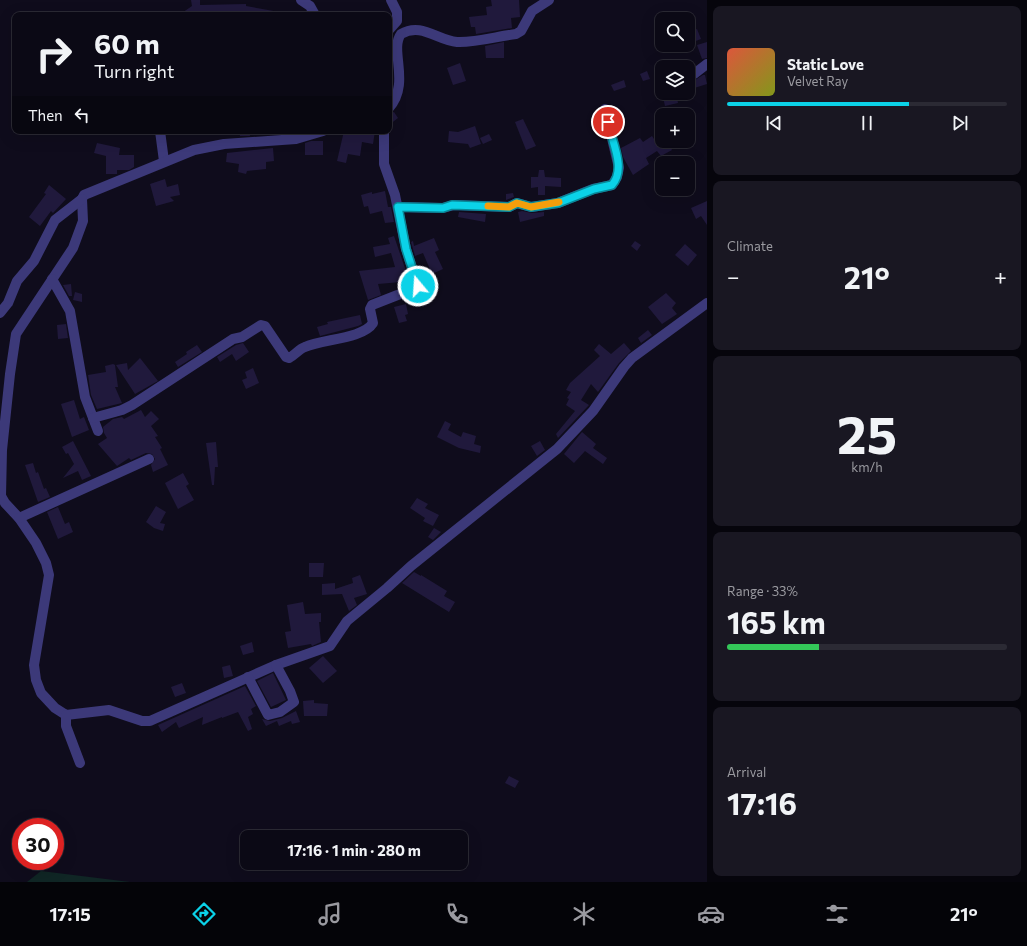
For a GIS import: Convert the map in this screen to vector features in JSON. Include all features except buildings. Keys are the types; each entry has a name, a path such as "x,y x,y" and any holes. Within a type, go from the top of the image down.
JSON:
{"street":[{"path":"301,0 310,6 313,12"},
{"path":"391,0 396,12 397,21 392,27"},
{"path":"392,103 400,88 398,42 400,36 414,29 460,42 516,34 521,31 532,11 549,0"},
{"path":"392,32 400,36"},
{"path":"695,73 707,64"},
{"path":"398,207 443,208 452,205 509,207 517,203 531,207 558,203 594,189 612,185 617,177 619,168 605,109"},
{"path":"160,134 164,161"},
{"path":"0,313 8,303 17,281 34,261 55,220 87,194 164,161 194,150 214,145 296,139 313,134"},
{"path":"92,418 122,410 132,405 233,339 242,337 261,325 265,326 288,358 304,347 353,334 370,326 373,322 370,309 372,305 414,289 418,286 406,249 398,207 384,160 384,134"},
{"path":"82,199 82,221 76,241 16,334 2,450 0,496 19,518 36,543 49,572 36,653 36,680 41,693 51,704 66,715 109,710 142,721 150,721 276,665 330,646 347,621 411,566 557,449 593,411 632,358 707,303"},
{"path":"52,279 70,312 85,397 98,431"},
{"path":"19,518 149,458"},
{"path":"248,677 268,715 280,712 292,705 294,701 290,690 276,665"},
{"path":"66,715 66,726 80,763"}],"green space":[{"path":"41,871 130,882 27,882"}],"slow traffic":[{"path":"488,206 509,207 519,203 531,207 559,202"}],"route":[{"path":"418,286 406,249 398,207 443,208 452,205 509,207 517,203 531,207 542,204 558,203 579,194 612,185 617,177 619,168 608,122"}]}
